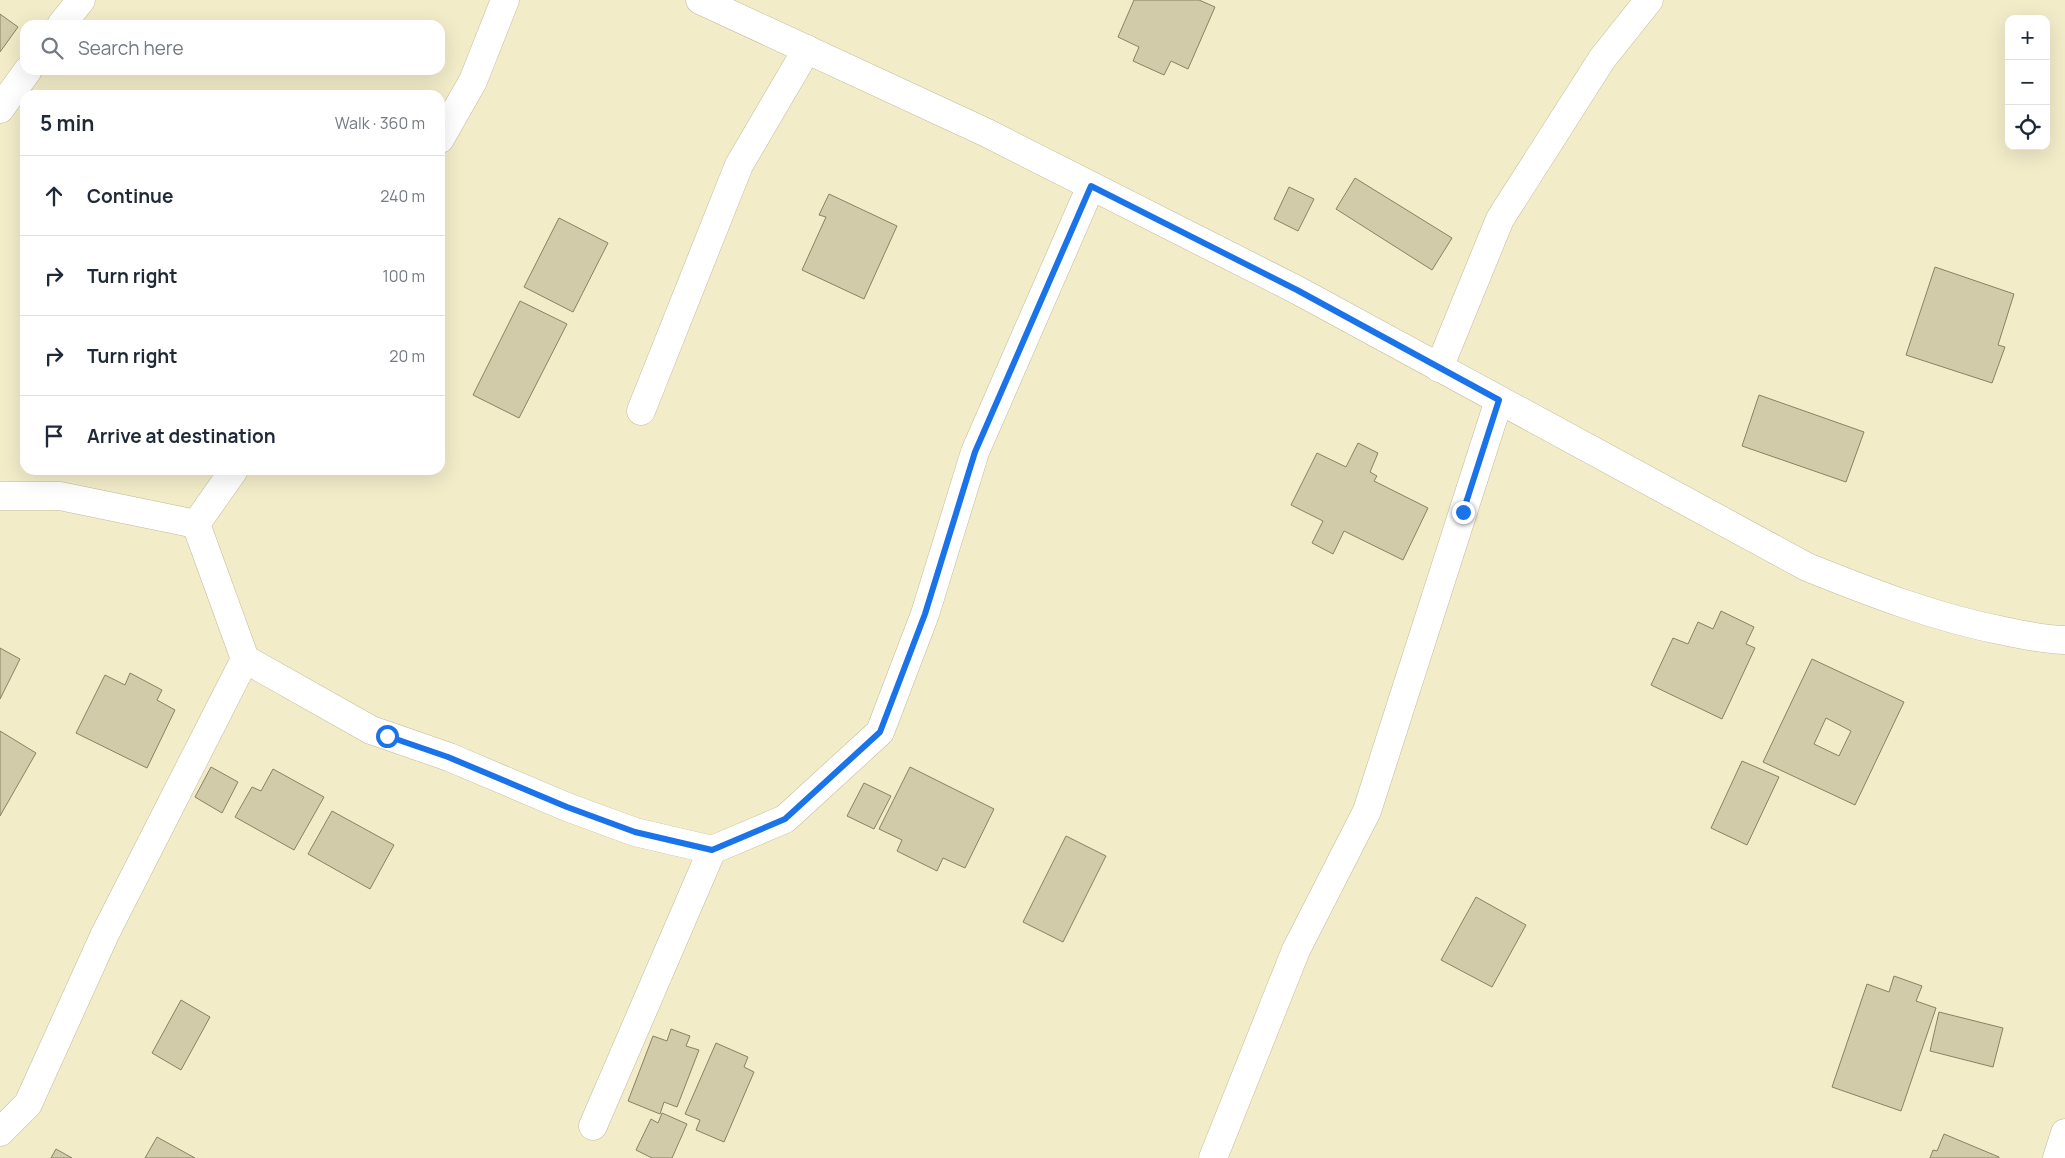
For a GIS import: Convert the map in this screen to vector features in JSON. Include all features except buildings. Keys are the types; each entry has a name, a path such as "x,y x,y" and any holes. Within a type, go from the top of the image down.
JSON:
{"street":[{"path":"65,20 81,0"},
{"path":"445,130 473,81 505,0"},
{"path":"700,0 987,133 1297,290 1808,567 1925,612 1978,626 2065,640"},
{"path":"1439,368 1500,220 1602,59 1649,0"},
{"path":"641,411 739,165 807,49"},
{"path":"0,109 24,75"},
{"path":"196,524 245,659 371,730 448,757 567,807 635,832 712,850 785,819 880,732 925,614 975,452 1091,186"},
{"path":"1213,1158 1296,950 1367,811 1499,400"},
{"path":"196,524 230,475"},
{"path":"0,496 60,496 196,524"},
{"path":"0,1132 28,1104 106,934 245,659"},
{"path":"592,1126 712,850"},
{"path":"2057,1158 2065,1133"}],"route":[{"path":"387,736 448,757 567,807 635,832 712,850 785,819 880,732 925,614 975,452 1091,186 1297,290 1499,400 1463,512"}]}
